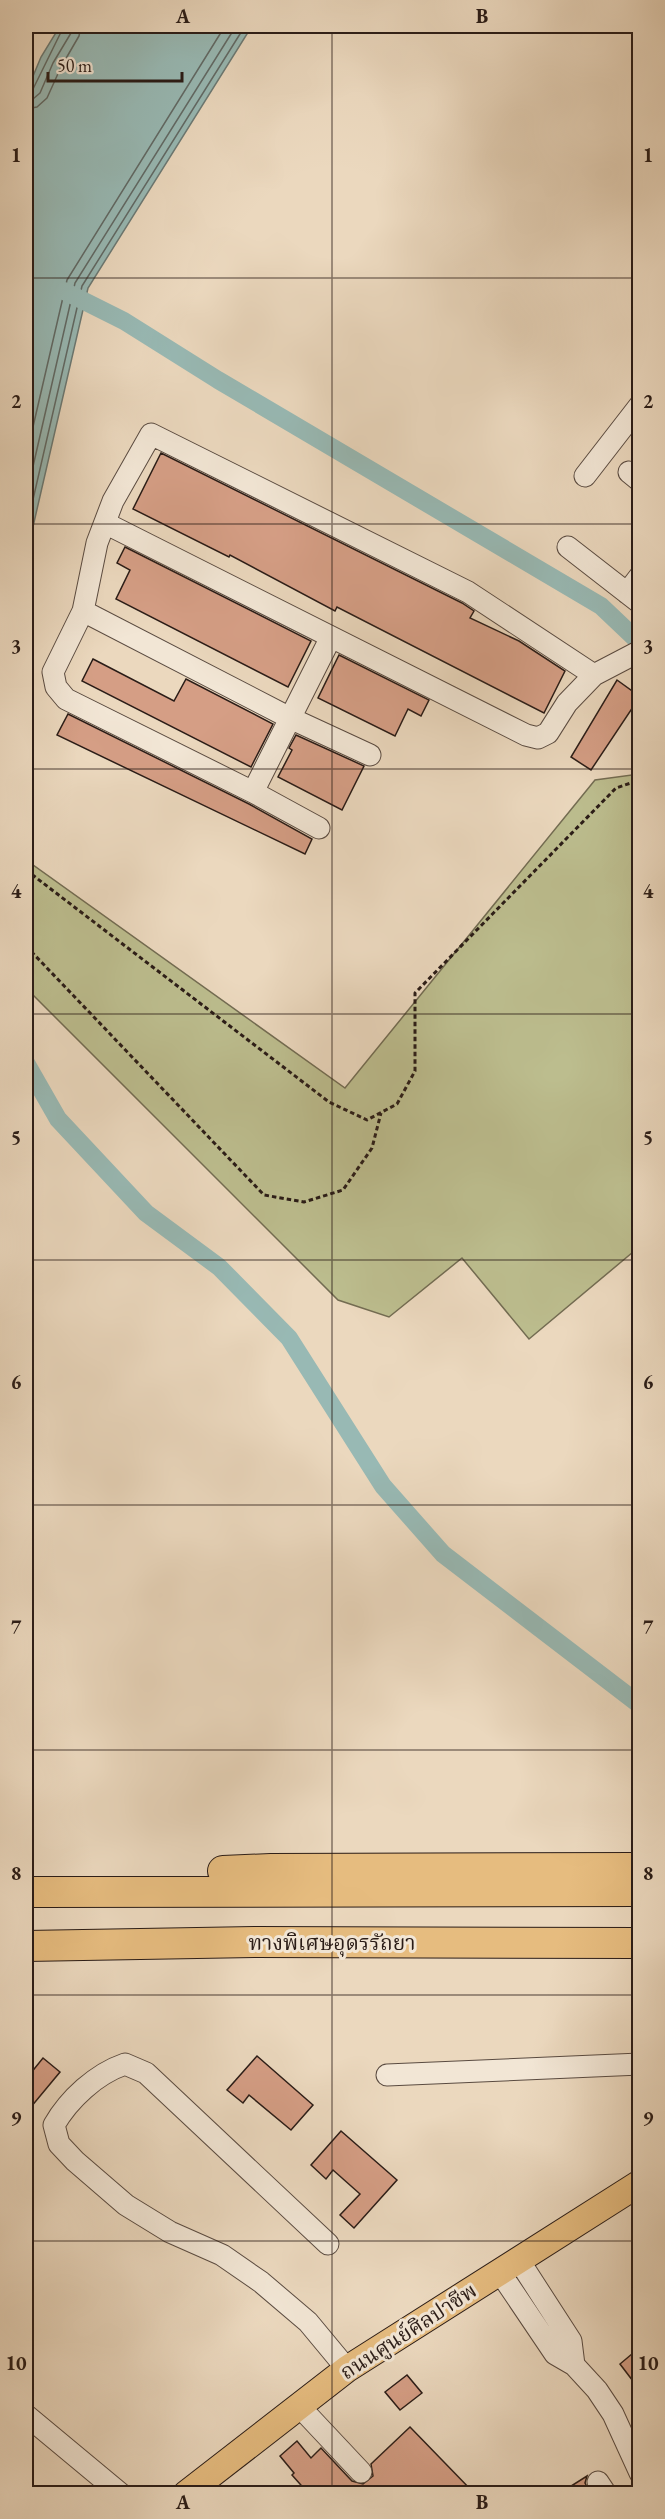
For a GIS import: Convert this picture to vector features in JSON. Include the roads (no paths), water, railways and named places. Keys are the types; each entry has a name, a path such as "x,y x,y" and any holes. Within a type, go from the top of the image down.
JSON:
{"highway":[{"path":"32,1892 165,1874 271,1869 639,1868"},
{"path":"32,1892 639,1891"},
{"name":"ทางพิเศษอุดรรัถยา","path":"26,1946 254,1942 639,1943"}],"main road":[{"name":"ถนนศูนย์ศิลปาชีพ","path":"186,2493 348,2369 639,2183"}],"street":[{"path":"585,476 639,405"},
{"path":"320,828 66,699 56,687 53,672 82,611 97,543 113,501 151,435 468,592 594,675"},
{"path":"105,523 526,735 538,738 548,733 567,703 594,675 639,651"},
{"path":"568,547 635,591"},
{"path":"82,611 290,718 370,755"},
{"path":"253,792 331,637"},
{"path":"328,2244 146,2073 125,2064 109,2070 65,2106 54,2125 59,2144 75,2162 126,2205 170,2232 222,2255 261,2282 308,2322 348,2369"},
{"path":"387,2075 639,2064"},
{"path":"508,2265 549,2308 571,2342 574,2365"},
{"path":"508,2265 531,2319 555,2354 574,2365 597,2390 613,2414 639,2473"},
{"path":"531,2319 549,2308"},
{"path":"299,2406 361,2472"},
{"path":"26,2415 122,2493"}],"water":[{"path":"60,26 252,26 88,288 26,557 26,93 41,57"}],"waterway":[{"path":"64,291 124,321 218,380 601,606 640,643"},
{"path":"26,1063 58,1119 146,1213 219,1267 289,1338 383,1486 443,1554 640,1705"}]}
